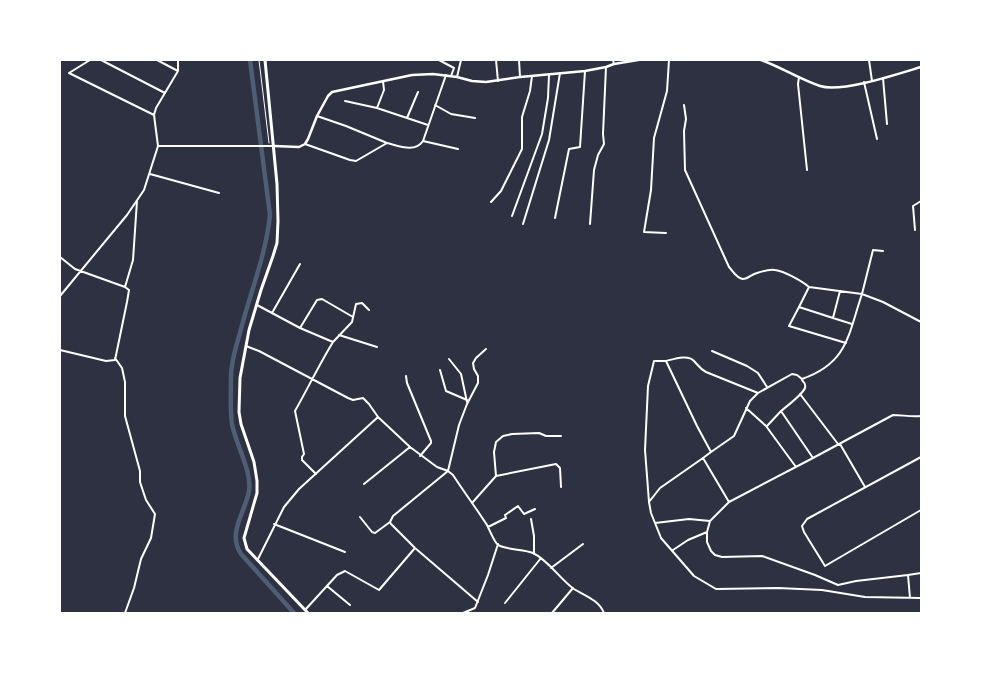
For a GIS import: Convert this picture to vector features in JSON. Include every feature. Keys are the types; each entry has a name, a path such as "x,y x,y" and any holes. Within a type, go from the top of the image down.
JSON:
{"main road":[{"path":"265,60 278,202 276,243 246,346 240,378 239,412 241,424 254,462 257,493 244,538 247,549 306,612"}],"street":[{"path":"90,60 69,73 154,115"},
{"path":"101,60 165,93"},
{"path":"158,60 178,71"},
{"path":"60,296 127,215 144,190 158,146 154,115 156,108 178,71 178,60"},
{"path":"439,60 454,68 451,76"},
{"path":"457,77 461,60"},
{"path":"496,60 498,80"},
{"path":"519,60 520,77"},
{"path":"613,60 614,64"},
{"path":"158,146 299,147 305,144 317,116 328,96 332,92 412,75 446,75 479,82 585,71 638,60"},
{"path":"666,233 644,232 650,190 654,138 667,91 669,60"},
{"path":"761,60 776,65 799,77 829,88 849,86 872,81 921,67"},
{"path":"869,60 872,81"},
{"path":"590,224 594,170 598,155 604,144 603,134 606,67"},
{"path":"555,218 569,149 580,147 585,71"},
{"path":"523,224 549,140 560,73"},
{"path":"512,216 542,134 548,98 549,74"},
{"path":"317,116 387,143 411,148 420,146 446,75"},
{"path":"491,202 501,191 522,149 522,116 530,91 532,76"},
{"path":"799,77 798,84 807,170"},
{"path":"882,78 887,124"},
{"path":"377,108 384,90 383,82"},
{"path":"864,82 877,140"},
{"path":"407,118 418,92"},
{"path":"345,101 377,108 428,124"},
{"path":"435,105 451,114 475,118"},
{"path":"684,105 686,119 684,131 685,170 730,267 737,277 743,279 766,270 776,270 798,279 808,287 862,294 883,302 921,322"},
{"path":"423,141 458,149"},
{"path":"305,144 356,161 387,143"},
{"path":"150,174 219,193"},
{"path":"125,286 133,260 137,199"},
{"path":"915,230 913,206 921,201"},
{"path":"802,379 816,375 836,359 846,343 862,294 873,250 883,251"},
{"path":"60,257 75,269 125,286 129,290 115,358 122,368 125,382 125,416 140,471 140,482 146,500 155,514 151,538 141,559 134,588 125,613"},
{"path":"272,313 300,264"},
{"path":"808,287 789,326 846,343"},
{"path":"833,318 840,291"},
{"path":"300,328 317,300 320,299 353,318"},
{"path":"316,474 302,460 304,454 295,411 313,380 319,364 332,342 352,322 356,304 359,302 362,303 369,310"},
{"path":"257,305 300,328 332,342"},
{"path":"798,308 852,324"},
{"path":"339,336 377,347"},
{"path":"246,346 259,351 348,398 353,400 363,398 378,417 420,456 453,475 498,544 502,547 527,550 542,558 573,588 594,600 602,608 604,613"},
{"path":"360,517 372,532 375,533 390,522 393,516 448,471 459,425 467,404 478,383 478,376 474,369 473,363 476,358 486,349"},
{"path":"60,350 106,361 114,360 115,358"},
{"path":"712,351 747,366 758,373 767,387"},
{"path":"758,393 700,369 693,359 689,357 666,361 654,361 648,386 645,450 649,502 651,513 661,538 694,576 716,589 778,588 822,590 865,597 921,598"},
{"path":"449,359 461,374 467,404"},
{"path":"666,361 711,452"},
{"path":"440,370 446,391 467,400"},
{"path":"649,502 660,488 734,436 750,400 758,393 792,374 797,375 802,379 805,384 805,388 766,426"},
{"path":"406,376 407,383 431,440 431,443 420,456"},
{"path":"800,394 839,444 865,486"},
{"path":"746,408 766,426 796,467"},
{"path":"781,411 813,458"},
{"path":"921,416 913,417 893,415 729,502 710,521 707,532 707,542 711,551 715,555 722,558 762,556 815,575 835,585 921,573"},
{"path":"258,559 274,524 284,507 299,489 378,417"},
{"path":"496,476 494,452 496,442 503,436 512,434 539,433 546,436 561,436"},
{"path":"364,484 410,447"},
{"path":"921,457 865,486 807,519 802,526 804,532 826,566 921,510"},
{"path":"703,458 729,502"},
{"path":"472,503 496,476 556,464 560,468 562,487"},
{"path":"488,527 506,518 505,515 518,506 524,514 535,509"},
{"path":"655,523 689,519 710,521"},
{"path":"531,520 534,536 534,554"},
{"path":"390,522 415,548 478,602"},
{"path":"274,524 345,552"},
{"path":"672,550 688,540 707,532"},
{"path":"463,613 475,608 498,544"},
{"path":"551,568 583,544"},
{"path":"306,612 337,575 345,571 379,590 415,548"},
{"path":"505,603 542,558"},
{"path":"908,575 910,598"},
{"path":"327,586 350,605"},
{"path":"552,613 573,588"}],"path":[{"path":"259,60 269,146"}],"waterway":[{"path":"250,60 270,215 262,258 236,346 231,370 232,424 246,467 249,483 249,491 238,523 236,538 237,546 241,554 294,613"}]}
